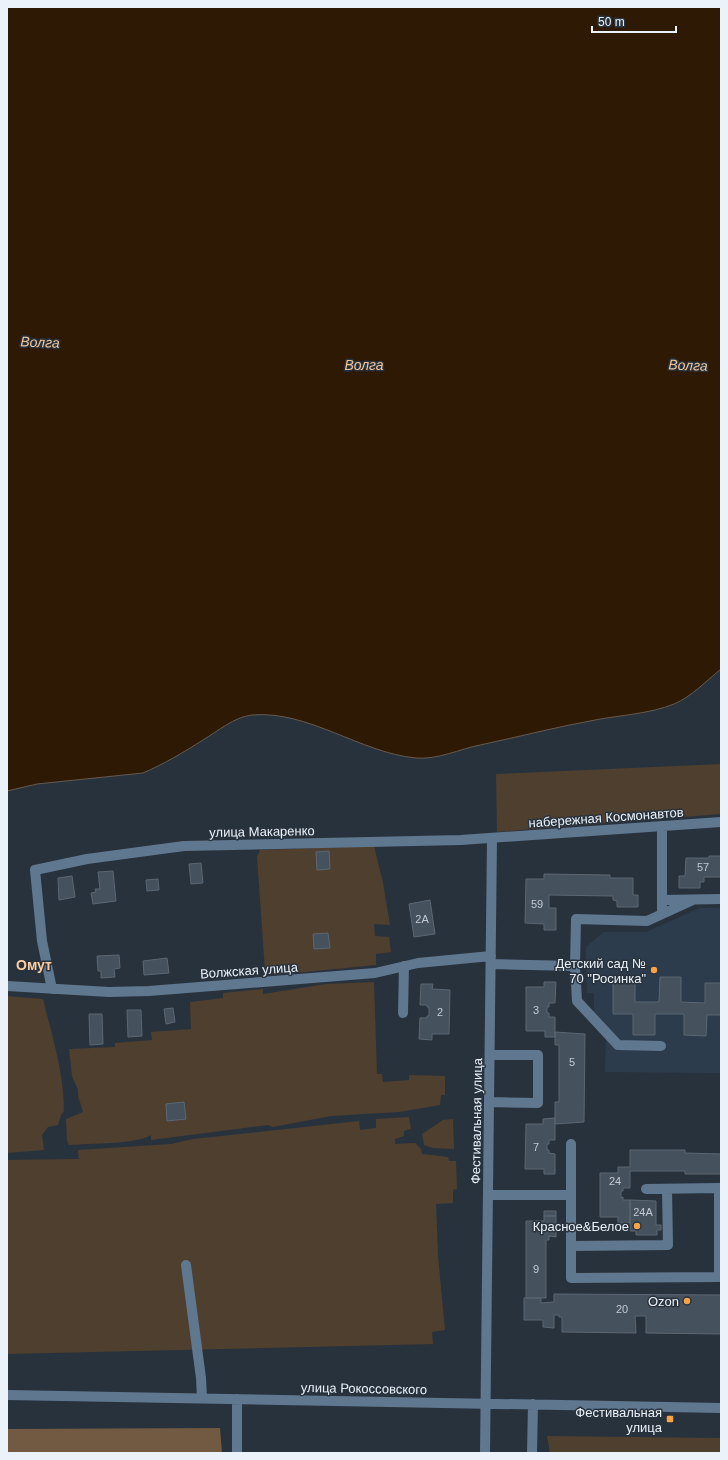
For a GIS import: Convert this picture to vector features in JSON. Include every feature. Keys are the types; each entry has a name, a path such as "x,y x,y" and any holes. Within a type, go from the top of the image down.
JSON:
{"street":[{"name":"набережная Космонавтов","path":"492,839 721,822"},
{"path":"662,826 662,914"},
{"name":"улица Макаренко","path":"52,989 42,941 35,870 87,859 184,846 492,839"},
{"name":"Фестивальная улица","path":"485,1453 492,839"},
{"path":"662,900 721,899"},
{"path":"661,1046 618,1045 578,1001 575,966 576,919 647,921 693,900"},
{"name":"Волжская улица","path":"7,986 109,992 149,991 375,973 418,963 491,960 575,966"},
{"path":"403,1013 404,966"},
{"path":"489,1102 538,1103 538,1055 490,1055"},
{"path":"572,1144 571,1278 719,1277 720,1188 646,1189"},
{"path":"571,1246 668,1245 667,1189"},
{"path":"488,1195 571,1195"},
{"path":"186,1265 201,1378 202,1398"},
{"name":"улица Рокоссовского","path":"7,1394 721,1408"},
{"path":"237,1399 237,1453"},
{"path":"532,1453 533,1404"}],"shaded area":[{"path":"721,764 721,814 497,832 496,774"},
{"path":"374,846 383,883 390,925 374,924 375,936 389,937 391,952 376,954 376,965 275,975 265,971 257,857 260,850"},
{"name":"Детский сад № 70 \"Росинка\"","path":"700,908 721,908 721,1073 605,1072 606,1036 594,1024 594,993 587,993 586,947 604,932 646,932"},
{"path":"374,982 377,1074 382,1074 383,1082 409,1080 409,1075 445,1076 445,1095 441,1095 440,1105 399,1112 331,1116 273,1127 268,1125 151,1140 151,1135 144,1138 123,1142 69,1145 67,1141 66,1119 83,1112 78,1096 78,1090 72,1076 69,1049 115,1047 115,1043 152,1040 151,1032 191,1029 190,1002 223,998 223,993 263,989 263,994 326,984"},
{"path":"7,996 43,999 54,1041 62,1083 64,1111 58,1125 48,1127 42,1135 44,1150 7,1153"},
{"path":"409,1117 411,1129 404,1131 404,1136 395,1139 395,1144 415,1143 421,1149 422,1154 448,1157 449,1161 456,1161 457,1189 453,1190 453,1203 436,1204 438,1256 445,1330 432,1332 433,1344 7,1354 7,1160 79,1159 78,1150 171,1144 193,1139 359,1121 360,1130 376,1128 376,1119"},
{"path":"453,1119 454,1149 433,1148 424,1145 422,1134 443,1120"},
{"path":"220,1428 222,1453 7,1453 7,1429"},
{"path":"547,1436 721,1438 721,1453 550,1453"}],"water":[{"name":"Волга","path":"7,7 721,7 721,669 686,697 674,704 645,712 566,726 432,757 416,758 395,755 294,719 273,715 252,715 233,721 159,766 143,773 37,784 7,791"}],"building":[{"path":"329,851 330,869 317,870 316,852"},
{"path":"709,856 721,856 721,877 704,877 704,882 700,882 700,888 679,888 679,876 685,876 686,858 709,858"},
{"path":"201,863 203,883 191,884 189,864"},
{"path":"113,871 116,901 93,904 91,893 96,892 95,889 100,889 98,872"},
{"path":"544,874 610,875 610,878 633,878 633,895 638,895 638,907 617,907 617,901 613,900 613,896 549,895 549,908 556,908 556,930 544,930 544,924 525,923 526,879 544,879"},
{"path":"72,876 75,897 59,900 58,878"},
{"path":"158,879 159,890 147,891 146,880"},
{"path":"430,900 435,934 414,937 409,904"},
{"path":"328,933 330,948 314,949 313,934"},
{"path":"119,955 120,968 114,969 115,977 101,978 101,971 98,971 97,956"},
{"path":"167,958 169,973 144,975 143,961"},
{"path":"660,977 681,977 681,1002 705,1003 705,983 721,983 721,1018 720,1015 707,1015 706,1036 684,1035 684,1014 655,1014 655,1035 633,1035 633,1014 613,1014 613,982 635,982 635,1002 659,1002"},
{"path":"544,982 556,982 555,1003 549,1003 549,1007 547,1007 549,1017 555,1017 555,1037 545,1037 545,1031 526,1031 526,987 544,987"},
{"path":"421,984 433,984 432,989 450,990 449,1034 432,1034 432,1040 419,1039 420,1018 427,1018 427,1016 429,1016 429,1007 427,1007 427,1005 420,1005"},
{"path":"173,1008 175,1022 166,1024 164,1009"},
{"path":"127,1010 141,1010 142,1036 128,1037"},
{"path":"89,1014 102,1014 103,1044 90,1045"},
{"path":"555,1032 585,1034 584,1122 555,1124 555,1102 559,1102 559,1045 555,1045"},
{"path":"184,1102 186,1119 167,1121 166,1104"},
{"path":"555,1118 555,1140 549,1140 547,1150 549,1150 549,1153 555,1154 555,1174 544,1174 544,1169 525,1169 526,1124 543,1124 543,1119"},
{"path":"630,1150 685,1150 685,1153 721,1154 721,1174 685,1174 685,1171 630,1171 630,1188 623,1188 623,1191 621,1191 621,1198 623,1197 623,1200 630,1200 630,1223 618,1223 618,1217 600,1217 600,1173 618,1173 618,1167 630,1167"},
{"path":"630,1200 656,1201 656,1225 661,1225 661,1230 657,1230 657,1235 636,1235 636,1231 630,1231"},
{"path":"544,1211 556,1211 556,1216 544,1216"},
{"path":"544,1216 556,1216 556,1237 549,1236 549,1240 546,1240 546,1298 526,1298 526,1221 544,1221"},
{"path":"554,1294 721,1295 721,1334 646,1333 646,1316 635,1316 636,1333 562,1332 562,1317 559,1317 559,1315 554,1315 554,1328 543,1327 543,1320 524,1320 524,1298 541,1298 541,1303 554,1302"}],"place":[{"name":"Детский сад № 70 \"Росинка\"","path":"654,970"},
{"name":"Красное&Белое","path":"637,1226"},
{"name":"Ozon","path":"687,1301"},
{"name":"Фестивальная улица","path":"670,1419"}],"district":[{"name":"Омут","path":"34,965"}]}
